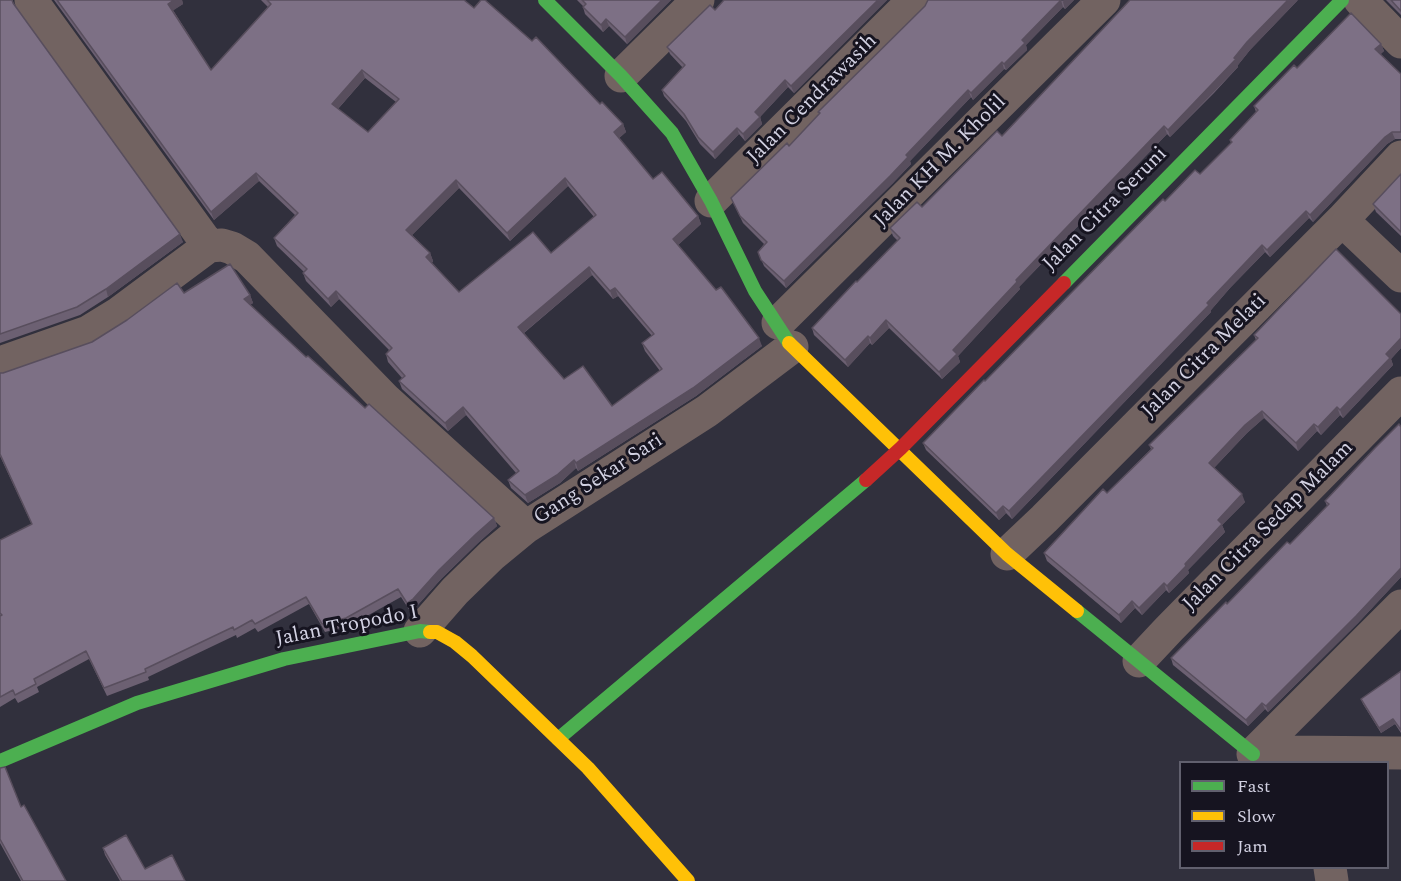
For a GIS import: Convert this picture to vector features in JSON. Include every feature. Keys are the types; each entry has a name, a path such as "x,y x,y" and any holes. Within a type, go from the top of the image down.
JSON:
{"street":[{"path":"31,0 209,246"},
{"path":"545,0 621,76 672,133 711,201 755,291 785,335 899,450 1007,554 1253,754 1315,757 1401,753"},
{"path":"621,76 698,0"},
{"name":"Jalan Cendrawasih","path":"711,201 914,0"},
{"name":"Jalan KH M. Kholil","path":"785,335 1104,0"},
{"name":"Jalan Citra Seruni","path":"558,739 860,486 899,450 1342,0"},
{"path":"1360,0 1401,42"},
{"name":"Jalan Citra Melati","path":"1007,554 1342,220 1401,157"},
{"path":"1342,220 1401,276"},
{"path":"0,363 88,333 119,313 209,246 222,245 232,248 247,257 385,399 526,527"},
{"name":"Gang Sekar Sari","path":"420,631 455,591 492,555 526,527 707,411 785,335"},
{"name":"Jalan Citra Sedap Malam","path":"1139,661 1401,393"},
{"path":"1253,754 1401,606"},
{"name":"Jalan Tropodo I","path":"0,760 137,703 284,659 420,631 437,632 455,642 588,768 688,881"}],"building":[{"path":"0,0 12,0 180,234 106,289 77,307 0,334"},
{"path":"57,0 174,0 168,4 211,70 271,4 267,0 464,0 474,8 481,0 485,0 532,41 536,37 600,104 602,102 623,124 614,132 653,179 662,172 698,216 673,239 716,290 721,287 759,338 693,388 576,463 574,460 557,475 525,495 508,480 519,471 463,407 445,423 399,381 405,376 386,354 392,348 336,291 328,299 303,273 307,269 274,238 298,213 256,173 211,212","holes":["362,70 399,99 368,132 332,104","565,178 596,215 551,253 533,232 459,292 426,257 430,253 406,230 456,180 507,233","589,267 610,291 615,288 654,334 642,343 662,369 612,406 583,366 564,379 518,327"]},
{"path":"582,0 662,0 625,37 606,19 601,25 583,7 586,4"},
{"path":"724,0 878,0 791,86 785,80 755,112 760,117 743,134 737,128 713,152 698,137 684,114 662,90 685,65 667,47 710,5 715,10"},
{"path":"928,0 1061,0 1022,40 1025,43 971,93 968,90 906,155 908,157 890,176 784,281 761,260 758,252 767,242 740,216 731,198 787,143 789,146 820,113 818,112 925,6"},
{"path":"1130,0 1288,0 1247,42 1234,58 1236,59 1168,130 1164,126 1016,280 1017,282 953,350 957,354 939,372 886,320 845,360 812,328 900,238 890,228 917,202 922,207 997,131 1002,136"},
{"path":"1391,0 1401,0 1401,11"},
{"path":"1351,13 1381,44 1375,49 1401,74 1401,132 1392,132 1385,137 1310,215 1306,211 1267,250 1262,245 1207,303 1209,305 1009,511 1003,506 996,513 923,443 1163,199 1165,201 1195,170 1200,174 1232,142 1230,140 1258,110 1254,106 1294,65 1297,68"},
{"path":"1401,174 1401,232 1373,204"},
{"path":"1336,249 1401,314 1401,338 1386,354 1390,358 1340,410 1337,407 1318,427 1314,424 1296,443 1262,411 1245,425 1209,463 1242,494 1218,520 1222,524 1167,586 1164,583 1139,608 1132,601 1119,615 1044,553 1103,489 1107,493 1153,448 1149,445 1258,338 1254,335"},
{"path":"230,264 250,295 244,299 365,408 369,404 494,518 407,603 398,589 346,618 322,624 306,597 255,624 252,620 234,630 233,627 145,669 146,672 104,688 86,651 34,679 36,684 15,695 13,690 0,697 0,616 2,615 0,613 0,540 32,524 0,454 0,373 92,342 127,320 177,283 184,293"},
{"path":"1399,424 1401,427 1401,568 1266,706 1262,703 1246,720 1171,658 1287,542 1290,544 1329,504 1325,501"},
{"path":"1401,671 1401,730 1393,719 1379,728 1361,699"},
{"path":"5,767 21,807 24,805 66,881 23,881 0,839 0,768"},
{"path":"126,835 145,869 172,855 185,881 122,881 103,848"}],"traffic: fast":[{"path":"545,0 621,76 672,133 711,201 755,291 789,343"},
{"path":"1064,283 1342,0"},
{"path":"558,739 866,480"},
{"path":"1077,611 1253,754"},
{"path":"0,761 137,703 284,659 420,631 430,632"}],"traffic: slow":[{"path":"789,343 1007,554 1077,611"},
{"path":"430,632 437,632 455,642 472,656 588,768 688,881"}],"traffic: jam":[{"path":"866,480 901,448 1064,283"}]}
